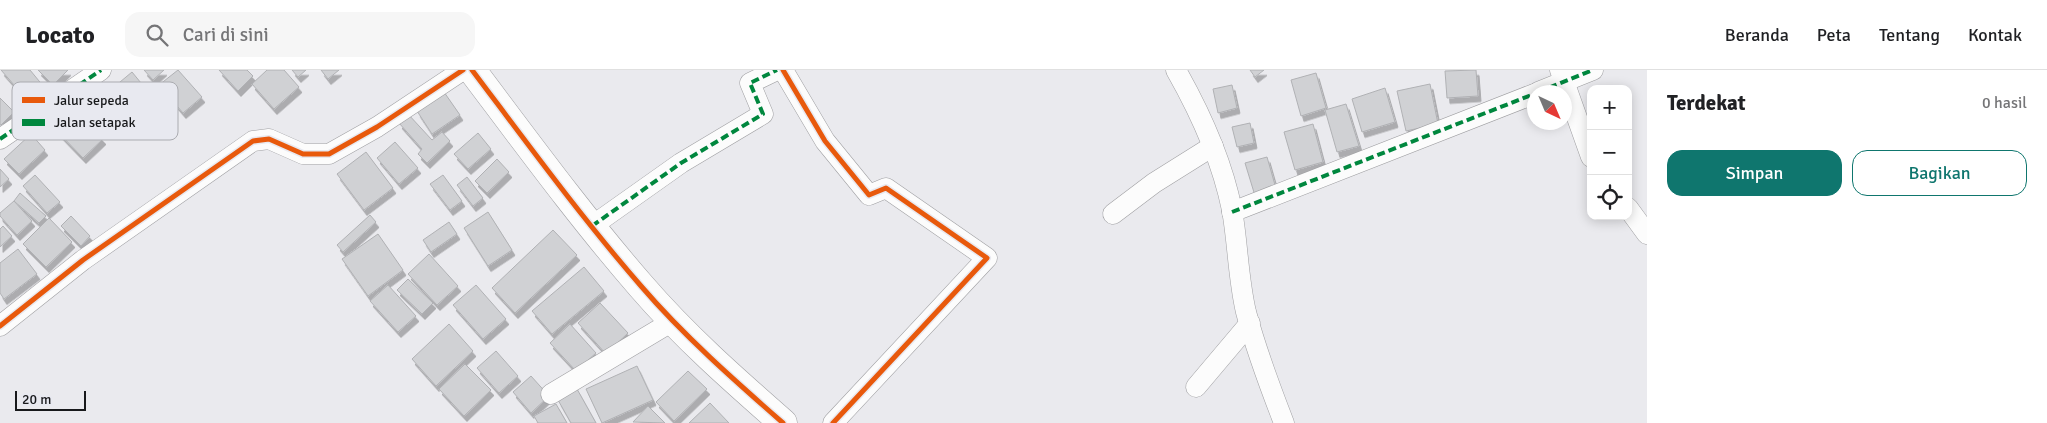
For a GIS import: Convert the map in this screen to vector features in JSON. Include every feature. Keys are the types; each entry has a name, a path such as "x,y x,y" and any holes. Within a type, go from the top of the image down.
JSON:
{"street":[{"path":"84,82 101,70"},
{"path":"0,326 83,260 253,141 269,139 303,154 329,154 377,126 462,70"},
{"path":"472,70 640,286 672,321 783,423"},
{"path":"592,226 681,163 763,114 750,84 777,70"},
{"path":"783,70 825,141 869,195 886,188 987,258 833,423"},
{"path":"1176,70 1193,101 1213,146 1232,212 1237,257 1250,323 1266,376 1284,423"},
{"path":"1548,85 1562,76 1593,70"},
{"path":"1562,76 1587,146"},
{"path":"1232,212 1527,97"},
{"path":"0,140 12,132"},
{"path":"1113,214 1154,183 1213,146"},
{"path":"1632,213 1647,234"},
{"path":"551,394 672,321"},
{"path":"1196,387 1250,323"}],"building":[{"path":"1,70 30,70 40,82 12,82"},
{"path":"38,70 68,70 56,82 50,82"},
{"path":"144,70 164,70 153,80"},
{"path":"178,70 202,97 183,113 178,107 178,82 163,82"},
{"path":"219,70 247,70 253,76 238,91"},
{"path":"267,70 284,70 299,87 274,109 252,84"},
{"path":"292,70 306,70 298,77"},
{"path":"321,70 339,70 328,79"},
{"path":"1250,70 1264,70 1255,77"},
{"path":"1476,70 1478,96 1447,98 1445,71"},
{"path":"132,72 140,82 120,82"},
{"path":"1316,73 1326,108 1301,116 1291,80"},
{"path":"1430,84 1438,124 1406,131 1397,91"},
{"path":"1232,85 1237,108 1218,113 1213,89"},
{"path":"1385,88 1395,122 1362,132 1352,99"},
{"path":"444,92 460,115 432,134 417,111"},
{"path":"0,98 12,110 12,114 0,125"},
{"path":"1346,104 1359,146 1337,152 1325,110"},
{"path":"408,114 432,140 442,132 450,141 427,163 418,154 422,149 399,123"},
{"path":"1250,123 1254,143 1237,147 1232,127"},
{"path":"1313,124 1323,162 1295,170 1284,132"},
{"path":"478,133 491,149 468,169 454,154"},
{"path":"25,140 36,140 45,150 19,174 4,159"},
{"path":"66,140 102,140 83,158"},
{"path":"395,142 418,168 399,184 377,158"},
{"path":"366,152 393,188 364,210 337,174"},
{"path":"1267,157 1277,192 1256,199 1245,163"},
{"path":"497,159 509,172 487,193 475,181"},
{"path":"0,169 9,179 0,187"},
{"path":"35,175 60,202 47,213 23,186"},
{"path":"443,175 462,201 450,210 430,184"},
{"path":"467,177 483,198 473,206 457,185"},
{"path":"20,193 46,216 39,223 14,201"},
{"path":"14,201 32,221 17,235 0,216 0,213"},
{"path":"488,212 512,250 488,266 464,228"},
{"path":"370,215 376,222 343,252 337,245"},
{"path":"71,216 90,236 81,246 61,226"},
{"path":"49,218 72,242 46,267 23,244"},
{"path":"449,222 457,234 431,252 423,240"},
{"path":"3,226 12,236 0,247 0,229"},
{"path":"553,230 577,255 515,313 492,288"},
{"path":"378,234 403,270 368,296 342,259"},
{"path":"18,249 37,274 4,299 0,293 0,263"},
{"path":"429,254 458,286 437,305 408,274"},
{"path":"584,267 604,291 552,334 532,311"},
{"path":"408,279 433,303 422,314 397,290"},
{"path":"388,285 416,316 398,332 370,301"},
{"path":"476,285 506,319 483,339 453,305"},
{"path":"600,303 628,333 606,354 578,323"},
{"path":"449,324 473,351 436,386 412,359"},
{"path":"570,324 596,353 576,371 550,343"},
{"path":"496,351 518,376 499,393 477,368"},
{"path":"465,364 491,390 464,416 439,389"},
{"path":"637,366 653,400 602,423 586,389"},
{"path":"688,371 707,389 674,421 656,402"},
{"path":"531,376 549,396 531,413 513,392"},
{"path":"577,389 596,423 571,423 558,400"},
{"path":"710,403 729,423 689,423"},
{"path":"556,404 567,423 538,423 534,416"},
{"path":"648,406 665,423 633,422"}],"marked path":[{"path":"83,82 101,70"},
{"path":"592,226 681,163 763,114 750,83 777,70"},
{"path":"1556,85 1593,70"},
{"path":"1232,212 1527,97"},
{"path":"0,139 12,131"}],"cycle path":[{"path":"0,326 83,260 253,141 269,139 303,154 329,154 377,127 463,70"},
{"path":"472,70 576,207 641,286 692,340 783,423"},
{"path":"783,70 825,141 869,195 886,188 987,258 833,423"}]}
